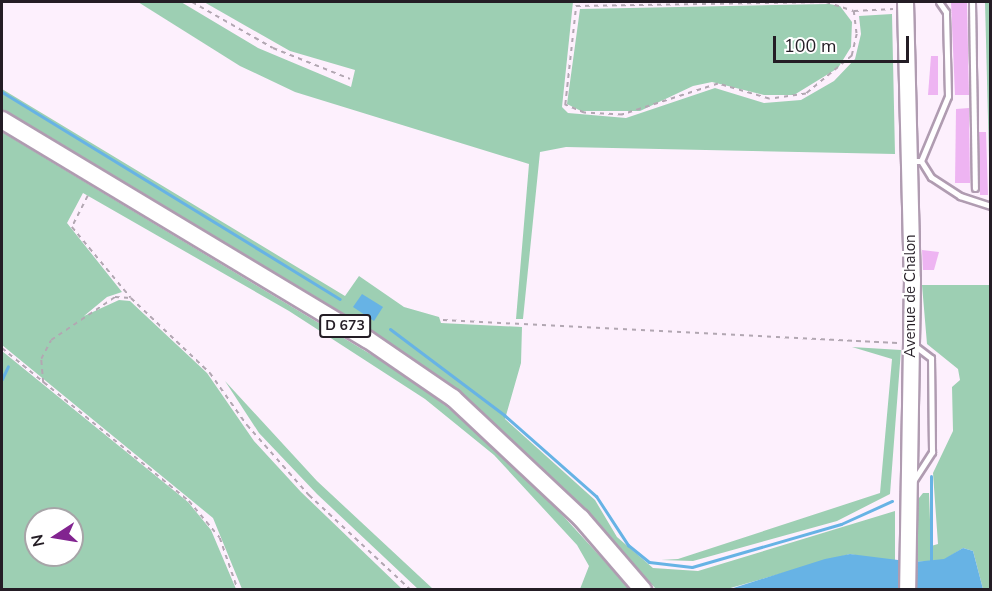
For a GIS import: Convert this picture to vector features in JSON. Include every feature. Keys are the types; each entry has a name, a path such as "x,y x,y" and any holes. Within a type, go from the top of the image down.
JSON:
{"main road":[{"name":"Avenue de Chalon","path":"905,5 915,161 905,495 907,590"},
{"name":"D 673","path":"2,120 368,339 453,398 581,518 643,590"}],"lane":[{"path":"939,2 946,12 948,96 915,161 931,177 960,196 990,206"},
{"path":"972,2 975,188"},
{"path":"905,495 932,452 931,358 911,344"}],"path":[{"path":"192,2 273,48 351,79"},
{"path":"578,2 565,105 584,113 621,115 710,85 770,99 806,94 852,56 857,34 854,11"},
{"path":"576,6 649,2 826,2 854,11 905,5"},
{"path":"88,196 72,227 131,298 210,373 247,425 309,495 411,590"},
{"path":"43,383 41,359 51,340 115,297 131,298"},
{"path":"443,320 911,344"},
{"path":"2,348 189,501 220,538 238,590"}],"green space":[{"path":"138,2 181,2 258,48 351,87 355,70 290,51 204,2 573,2 562,107 568,113 626,118 715,88 764,103 801,100 834,81 855,59 861,34 859,16 892,14 895,154 566,147 540,152 523,319 516,319 529,164 295,92 240,66"},
{"path":"985,2 990,2 990,198"},
{"path":"829,4 840,6 852,22 851,47 838,68 794,95 764,95 712,82 693,86 640,111 581,111 567,104 580,9"},
{"path":"2,89 345,296 359,276 404,307 439,317 441,323 522,327 521,363 505,419 595,500 617,537 653,568 698,571 895,511 895,563 850,554 727,589 656,589 504,432 444,382 2,110"},
{"path":"2,132 415,381 511,459 630,589 580,589 589,566 577,545 494,455 425,399 289,311 83,193 67,223 122,292 107,297 84,316 119,300 130,301 207,373 254,441 301,492 402,589 242,589 213,518 2,345"},
{"path":"922,285 990,285 990,589 983,589 973,551 963,548 944,560 914,562 915,503 923,493 929,493 931,546 938,544 933,473 953,431 952,387 960,380 958,369 927,344"},
{"path":"852,347 901,350 890,494 837,521 693,561 661,560 678,559 880,493 892,359"},
{"path":"2,351 188,502 211,530 236,589 2,589"},
{"path":"225,381 317,481 433,589 418,589 317,494 259,433"}],"water":[{"path":"362,294 383,307 374,321 353,307"},
{"path":"963,548 973,551 983,589 727,590 825,559 850,554 914,562 944,559"}],"building":[{"path":"951,2 967,2 969,95 955,95"},
{"path":"931,56 938,56 938,95 928,95"},
{"path":"969,108 970,183 955,183 956,109"},
{"path":"979,132 986,132 988,195 980,195"},
{"path":"922,250 939,252 934,270 923,270"}],"waterway":[{"path":"2,92 340,299"},
{"path":"390,329 504,415 596,496 628,545 649,562 692,567 841,524 892,501"},
{"path":"2,379 8,366"},
{"path":"931,476 931,560"}]}
